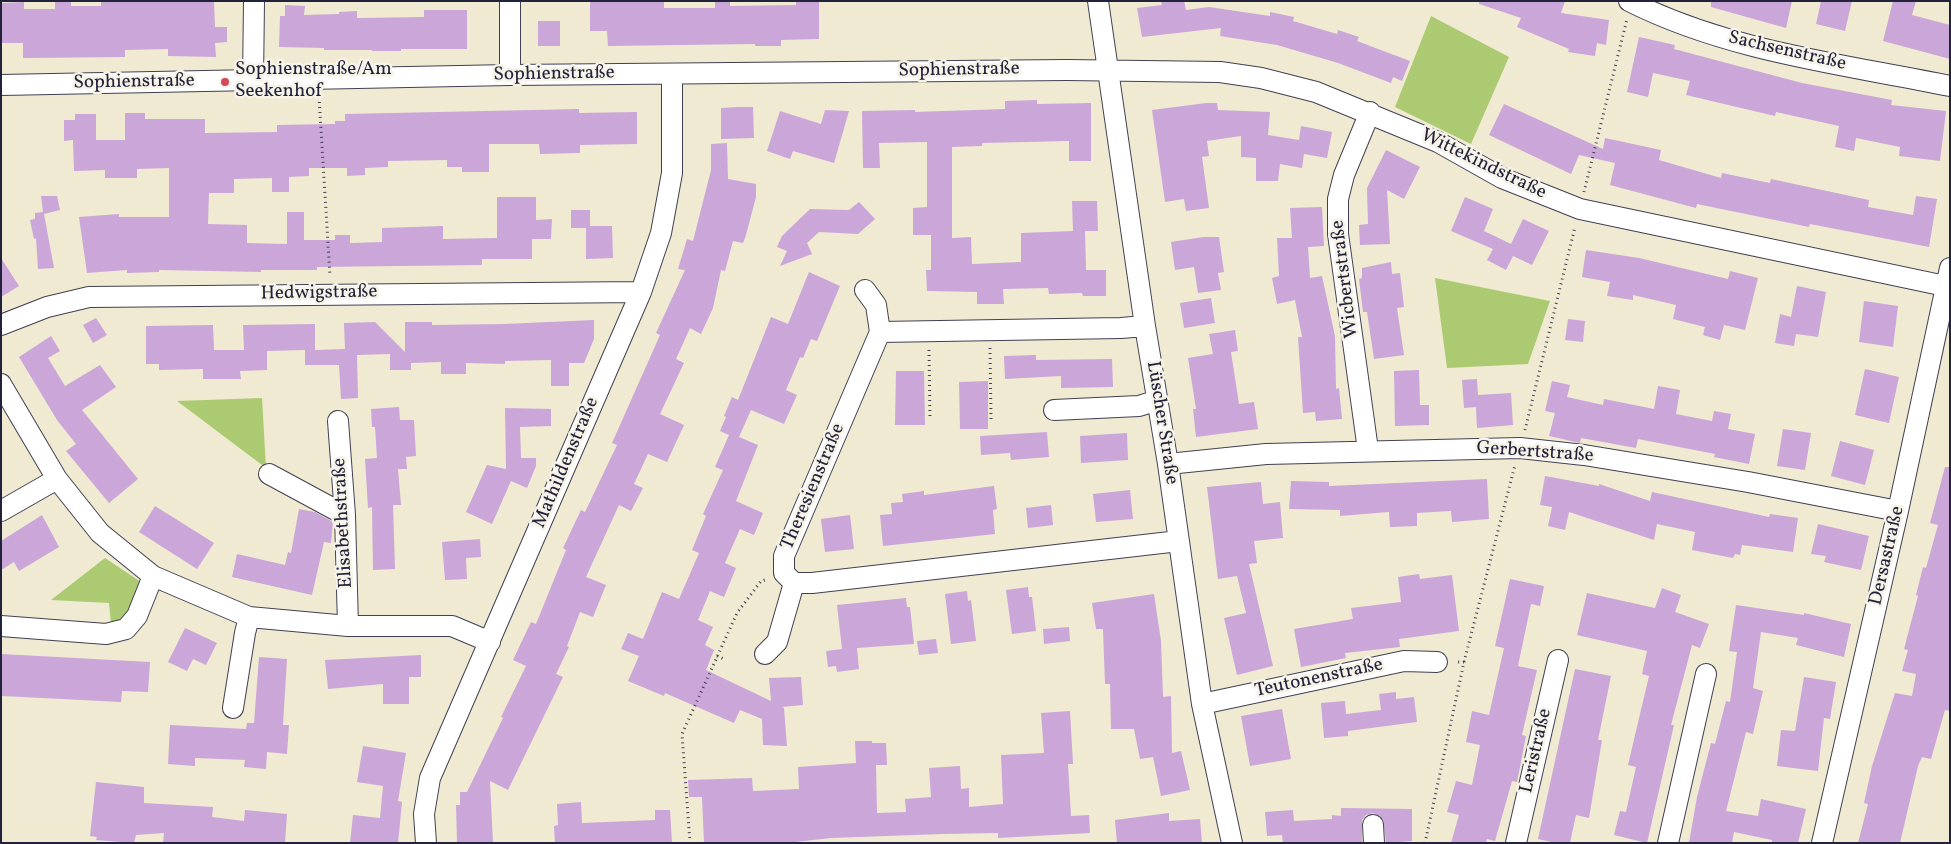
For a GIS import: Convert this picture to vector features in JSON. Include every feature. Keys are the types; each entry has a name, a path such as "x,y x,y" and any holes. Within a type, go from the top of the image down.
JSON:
{"street":[{"path":"253,82 254,1"},
{"path":"510,1 510,75"},
{"name":"Lüscher Straße","path":"1098,1 1202,704 1214,767 1232,843"},
{"name":"Sachsenstraße","path":"1630,2 1698,31 1747,44 1950,86"},
{"name":"Sophienstraße","path":"1,85 253,82 510,75 1107,71"},
{"name":"Wittekindstraße","path":"1107,71 1220,72 1261,78 1316,92 1370,112 1438,142 1502,178 1580,209 1949,280"},
{"name":"Mathildenstraße","path":"426,843 424,814 430,778 641,292 661,233 672,173 672,74"},
{"name":"Wicbertstraße","path":"1368,450 1338,226 1338,199 1344,175 1370,112"},
{"name":"Dersastraße","path":"1822,843 1949,280"},
{"path":"865,290 876,305 880,332 1145,326"},
{"name":"Hedwigstraße","path":"1,325 47,307 90,297 641,292"},
{"name":"Theresienstraße","path":"765,654 777,642 789,578 784,556 880,332"},
{"path":"4,396 57,479 100,533 153,576 249,617 348,626 452,626 490,642"},
{"path":"1054,410 1139,406 1158,400"},
{"name":"Elisabethstraße","path":"338,421 345,514 348,626"},
{"name":"Gerbertstraße","path":"1168,464 1239,455 1368,450 1520,448 1613,459 1748,482 1898,511"},
{"path":"269,474 345,514"},
{"path":"1,511 57,479"},
{"path":"789,578 812,583 1179,541"},
{"path":"1,626 106,634 126,630 137,616 153,576"},
{"path":"233,708 249,617"},
{"name":"Leristraße","path":"1516,843 1558,660"},
{"name":"Teutonenstraße","path":"1202,704 1404,661 1437,662"},
{"path":"1668,843 1706,674"}],"path":[{"path":"1425,843 1464,662 1520,448 1630,2"},
{"path":"318,80 331,294"},
{"path":"990,329 991,420"},
{"path":"929,331 930,420"},
{"path":"690,843 682,734 737,613 761,581 789,578"},
{"path":"717,656 724,659"},
{"path":"1437,662 1464,662"}],"green space":[{"path":"1431,16 1509,57 1471,144 1395,107"},
{"path":"1435,278 1550,301 1528,364 1447,368"},
{"path":"262,398 266,468 177,401"},
{"path":"105,558 141,582 126,618 111,624 109,603 51,600"}],"building":[{"path":"55,1 71,1 71,6 101,6 101,1 214,2 215,27 227,27 227,42 215,43 216,57 168,56 168,49 125,50 125,57 23,58 23,43 1,43 1,3 24,2 24,9 55,9"},
{"path":"590,1 664,1 664,8 715,8 715,1 730,1 730,6 796,5 796,1 819,1 819,39 781,40 781,46 755,46 755,44 608,46 607,31 590,31"},
{"path":"1161,1 1184,1 1186,10 1209,7 1270,16 1270,12 1294,17 1293,21 1337,34 1338,30 1359,37 1357,41 1410,61 1402,81 1393,77 1391,83 1338,63 1277,45 1220,36 1221,28 1142,37 1137,8 1162,5"},
{"path":"1479,1 1565,1 1561,13 1609,20 1606,45 1597,43 1595,56 1568,52 1569,49 1517,27 1521,18 1479,4"},
{"path":"1711,1 1792,1 1786,28 1711,7"},
{"path":"1821,1 1852,1 1845,31 1816,24"},
{"path":"1893,1 1916,1 1912,15 1950,25 1950,59 1883,41"},
{"path":"285,5 305,6 304,15 339,14 339,12 357,11 357,18 424,17 424,10 467,10 467,49 372,51 279,47 280,16 285,16"},
{"path":"538,21 560,21 560,46 538,46"},
{"path":"1639,37 1675,45 1674,49 1802,83 1892,100 1891,105 1946,111 1940,161 1899,156 1900,147 1856,138 1854,151 1835,147 1839,126 1776,112 1775,116 1686,95 1690,81 1653,73 1648,97 1627,92"},
{"path":"1037,100 1037,104 1091,103 1091,161 1069,161 1069,141 982,143 982,146 952,147 952,238 971,237 972,264 1021,262 1021,233 1073,231 1072,201 1097,201 1098,231 1085,231 1086,270 1106,270 1106,296 1083,296 1082,293 1049,294 1048,288 1003,289 1004,304 977,304 977,292 927,291 926,270 931,270 931,235 913,235 913,208 927,207 927,142 879,143 880,168 863,168 862,111 915,110 915,112 1005,109 1005,101"},
{"path":"1217,103 1218,110 1270,112 1268,135 1299,140 1301,126 1332,132 1327,158 1304,154 1302,168 1280,164 1278,181 1256,181 1256,158 1241,157 1241,136 1207,141 1209,156 1202,157 1209,208 1186,211 1184,199 1165,202 1152,110"},
{"path":"1504,104 1603,149 1605,138 1661,150 1659,160 1721,178 1722,173 1770,183 1771,179 1869,200 1868,207 1913,215 1916,196 1937,199 1929,247 1810,224 1809,227 1697,204 1696,208 1610,185 1615,163 1579,155 1571,174 1489,135"},
{"path":"753,107 754,138 721,139 721,108"},
{"path":"579,109 579,113 637,112 637,144 580,145 580,153 540,154 539,144 489,144 489,172 462,172 462,167 447,167 447,160 388,161 388,167 365,168 365,175 347,176 347,168 309,168 309,176 289,177 289,192 272,192 272,178 234,179 234,193 209,193 208,224 247,225 247,243 287,244 287,212 304,212 304,240 335,240 335,235 350,235 350,243 382,242 382,228 443,226 443,239 497,238 497,197 536,197 536,220 552,219 551,239 532,239 532,259 482,259 482,265 317,267 317,270 261,270 261,272 159,270 159,272 127,273 127,270 87,273 79,217 119,214 119,217 169,217 169,168 137,169 137,178 105,178 105,170 74,171 73,140 64,141 64,120 75,120 75,114 96,114 96,140 125,140 125,113 145,113 145,119 205,119 205,133 277,132 277,125 335,124 335,121 345,121 345,114"},
{"path":"825,110 849,111 834,163 793,151 790,159 767,151 780,111 821,124"},
{"path":"727,143 728,179 756,184 756,197 743,243 733,241 725,271 721,270 713,308 701,334 690,328 676,359 684,363 660,414 684,425 667,462 648,454 634,484 643,488 631,511 619,505 586,577 606,585 593,617 580,612 567,646 569,647 556,674 563,677 508,790 490,781 493,843 457,843 456,805 460,805 460,792 467,792 526,666 513,660 531,622 536,624 566,550 563,548 581,510 585,512 617,445 612,443 660,335 656,333 685,270 678,269 687,239 693,241 711,170 711,144"},
{"path":"1386,150 1420,167 1404,199 1387,190 1390,244 1360,245 1359,225 1368,224 1367,188"},
{"path":"41,196 57,196 60,210 44,214 54,268 38,269 36,238 34,239 30,220 35,219 35,213 43,212"},
{"path":"1465,197 1493,209 1484,231 1511,244 1523,219 1549,231 1532,265 1513,256 1506,270 1487,260 1493,249 1451,231"},
{"path":"859,202 875,219 858,234 819,232 807,243 812,254 780,266 787,251 777,247 782,236 810,209 849,210"},
{"path":"1322,207 1324,246 1308,247 1310,278 1322,276 1335,336 1336,389 1339,388 1342,419 1316,421 1315,412 1303,413 1298,337 1302,337 1295,300 1277,304 1272,278 1279,276 1277,238 1292,238 1290,208"},
{"path":"571,210 590,210 590,226 612,226 613,258 586,259 586,228 571,228"},
{"path":"1203,237 1219,237 1224,272 1218,273 1221,290 1198,293 1194,267 1175,270 1171,242"},
{"path":"1586,250 1639,258 1728,279 1730,271 1758,278 1745,330 1724,325 1720,340 1703,335 1705,327 1673,319 1676,305 1633,295 1633,300 1607,296 1610,282 1582,277"},
{"path":"1,258 19,286 1,297"},
{"path":"1391,262 1392,274 1400,273 1404,307 1397,308 1404,355 1374,359 1367,312 1363,312 1359,279 1362,278 1362,268"},
{"path":"809,272 840,286 817,341 811,339 803,358 800,357 786,390 797,395 784,424 751,410 739,437 758,445 736,501 763,513 754,535 740,529 725,563 736,568 724,597 710,591 698,620 713,627 705,645 714,650 706,670 771,701 769,678 801,677 803,705 782,707 784,708 787,746 763,745 762,719 740,710 734,723 665,693 664,696 628,681 639,656 621,649 628,633 643,639 662,592 679,599 699,553 692,550 706,516 703,514 723,470 715,467 729,435 720,431 726,417 724,416 732,397 738,400 771,317 788,324"},
{"path":"1797,286 1826,292 1818,337 1796,334 1794,346 1775,343 1780,314 1791,317"},
{"path":"1211,298 1215,323 1184,328 1180,303"},
{"path":"1864,301 1898,306 1893,347 1859,342"},
{"path":"96,318 107,335 93,343 83,325"},
{"path":"1568,319 1585,321 1583,342 1565,340"},
{"path":"594,320 594,339 584,363 569,363 569,386 551,386 551,360 505,361 505,364 466,363 466,374 441,374 441,362 411,363 411,370 390,370 390,354 357,355 358,398 341,399 339,365 305,365 305,350 267,351 267,370 240,371 241,379 203,379 203,369 159,370 159,364 146,364 146,326 213,325 214,350 244,350 243,325 315,324 315,350 345,349 344,323 375,322 405,352 405,322 432,322 432,325"},
{"path":"1235,330 1238,351 1231,352 1239,404 1254,402 1258,429 1196,437 1193,409 1196,409 1188,358 1213,354 1209,334"},
{"path":"51,336 60,351 48,358 65,386 100,365 116,387 82,410 138,479 109,503 66,451 76,444 57,420 19,357"},
{"path":"1036,355 1036,360 1112,359 1113,387 1061,388 1061,376 1005,379 1004,356"},
{"path":"1865,369 1899,377 1889,423 1855,415"},
{"path":"1419,370 1420,405 1429,405 1429,425 1395,426 1394,371"},
{"path":"896,371 924,371 925,425 895,425"},
{"path":"1477,379 1478,395 1511,393 1513,425 1477,428 1476,407 1464,408 1462,380"},
{"path":"988,381 988,429 960,429 959,382"},
{"path":"1552,381 1570,385 1567,397 1603,405 1604,399 1654,409 1658,386 1680,390 1676,414 1712,421 1714,411 1731,414 1728,429 1755,434 1749,464 1714,457 1715,454 1638,439 1636,448 1581,438 1580,443 1549,436 1555,413 1545,411"},
{"path":"399,407 400,420 414,420 416,456 406,457 407,469 398,469 401,505 393,505 395,569 373,570 372,507 368,508 365,459 377,458 375,427 372,427 371,409"},
{"path":"505,408 551,409 551,426 520,427 521,458 536,458 536,466 527,488 511,481 492,524 466,512 487,465 506,469"},
{"path":"1783,429 1811,433 1805,470 1777,466"},
{"path":"1047,432 1049,457 1011,460 1010,453 981,455 980,436"},
{"path":"1127,433 1128,460 1081,463 1080,436"},
{"path":"1840,441 1874,450 1865,485 1831,476"},
{"path":"1945,467 1950,467 1950,711 1945,710 1931,759 1922,757 1918,766 1900,843 1858,843 1868,804 1864,803 1872,766 1895,693 1912,696 1916,674 1902,671 1908,650 1904,649 1918,596 1916,595 1923,567 1926,568 1938,525 1930,523"},
{"path":"1545,476 1599,486 1599,484 1650,501 1652,492 1769,517 1770,514 1798,518 1793,552 1742,545 1740,555 1735,554 1733,558 1692,550 1695,532 1657,524 1654,540 1569,512 1565,530 1548,526 1552,507 1540,505"},
{"path":"1487,479 1489,519 1452,522 1451,511 1417,513 1417,526 1390,527 1389,512 1340,516 1340,510 1289,509 1291,481 1329,482 1329,486"},
{"path":"1261,482 1263,504 1280,502 1283,538 1254,541 1257,563 1249,564 1273,666 1237,675 1224,618 1246,613 1237,576 1218,579 1207,487"},
{"path":"994,486 997,509 993,510 995,534 883,546 880,515 892,514 891,503 903,502 902,494 924,491 924,495"},
{"path":"1130,490 1133,519 1096,522 1093,494"},
{"path":"1051,505 1053,525 1028,528 1026,508"},
{"path":"155,506 214,543 197,569 139,532"},
{"path":"299,509 315,512 333,522 331,543 324,542 312,595 232,577 237,554 285,565 288,552 291,553"},
{"path":"42,515 59,547 19,571 14,562 1,570 1,541"},
{"path":"850,515 854,549 825,552 821,519"},
{"path":"1818,524 1869,536 1861,570 1824,562 1826,556 1811,554"},
{"path":"480,539 481,557 466,558 467,579 445,580 442,542"},
{"path":"1419,574 1420,579 1452,575 1459,631 1399,639 1400,647 1345,653 1346,658 1301,667 1294,629 1353,619 1351,608 1401,602 1398,577"},
{"path":"1510,579 1544,586 1540,606 1531,604 1518,666 1537,670 1522,735 1526,736 1517,782 1512,781 1495,841 1487,839 1486,843 1451,843 1459,815 1447,812 1456,781 1472,785 1480,745 1466,742 1472,711 1489,715 1504,648 1495,646"},
{"path":"1028,587 1029,597 1032,597 1036,631 1012,634 1006,590"},
{"path":"1662,588 1681,595 1675,612 1709,624 1700,648 1692,645 1671,725 1674,725 1647,843 1614,835 1620,811 1626,812 1636,767 1628,765 1649,676 1642,674 1647,651 1577,635 1587,593 1655,608"},
{"path":"967,591 968,601 971,600 976,641 951,644 945,594"},
{"path":"1154,594 1161,641 1163,697 1171,696 1172,753 1181,751 1190,790 1161,796 1153,757 1140,759 1134,729 1111,729 1110,684 1105,684 1103,629 1096,629 1092,603"},
{"path":"906,598 907,607 910,607 914,644 857,648 859,669 837,672 836,666 828,667 826,651 842,649 837,605"},
{"path":"1736,605 1804,615 1804,613 1851,624 1844,657 1796,645 1798,638 1761,632 1753,688 1763,691 1753,734 1746,732 1726,811 1758,816 1761,799 1806,809 1798,843 1772,843 1772,840 1734,832 1732,843 1689,843 1697,797 1711,743 1715,744 1726,701 1730,702 1737,652 1729,651"},
{"path":"1069,627 1070,641 1044,644 1043,629"},
{"path":"185,628 217,643 206,665 193,659 187,671 168,662"},
{"path":"936,639 938,653 919,655 917,641"},
{"path":"1,654 150,662 148,692 122,691 121,702 2,696"},
{"path":"421,655 421,677 409,677 409,704 383,704 383,684 328,689 325,660"},
{"path":"259,657 287,659 283,725 289,725 287,754 267,752 266,769 244,767 245,760 195,758 195,766 168,764 170,725 246,729 247,723 254,723"},
{"path":"1575,669 1611,676 1598,740 1602,740 1589,818 1576,815 1570,843 1556,843 1538,839"},
{"path":"1804,677 1836,682 1830,719 1824,718 1818,771 1777,766 1781,730 1795,731"},
{"path":"1396,692 1396,699 1414,697 1417,722 1348,731 1348,736 1324,738 1321,703 1345,701 1346,714 1381,710 1379,694"},
{"path":"1282,709 1291,759 1250,766 1241,716"},
{"path":"1070,711 1073,764 1068,764 1071,816 1089,815 1090,833 998,838 998,833 942,834 831,838 786,843 704,843 702,797 689,797 688,780 752,778 753,791 799,789 798,767 856,763 855,741 872,741 872,743 886,743 887,765 876,765 877,813 906,812 905,799 931,797 929,768 960,766 961,789 969,788 969,807 1003,804 1001,755 1044,753 1041,713"},
{"path":"363,746 406,753 398,801 402,802 398,843 350,843 353,815 380,818 383,786 357,782"},
{"path":"96,782 144,787 144,803 213,807 212,817 244,821 245,810 287,814 285,843 163,843 164,833 136,835 134,843 96,840 97,837 90,836"},
{"path":"581,802 582,823 655,820 655,810 670,810 672,843 555,843 554,826 558,825 557,804"},
{"path":"1341,808 1412,809 1412,841 1386,843 1383,819 1373,813 1366,815 1362,820 1362,843 1283,843 1282,835 1267,836 1265,812 1293,810 1294,821 1332,819 1332,815 1341,816"},
{"path":"1169,813 1169,821 1200,819 1202,843 1117,843 1115,820"}],"place":[{"name":"Sophienstraße/Am Seekenhof","path":"225,82"}]}
